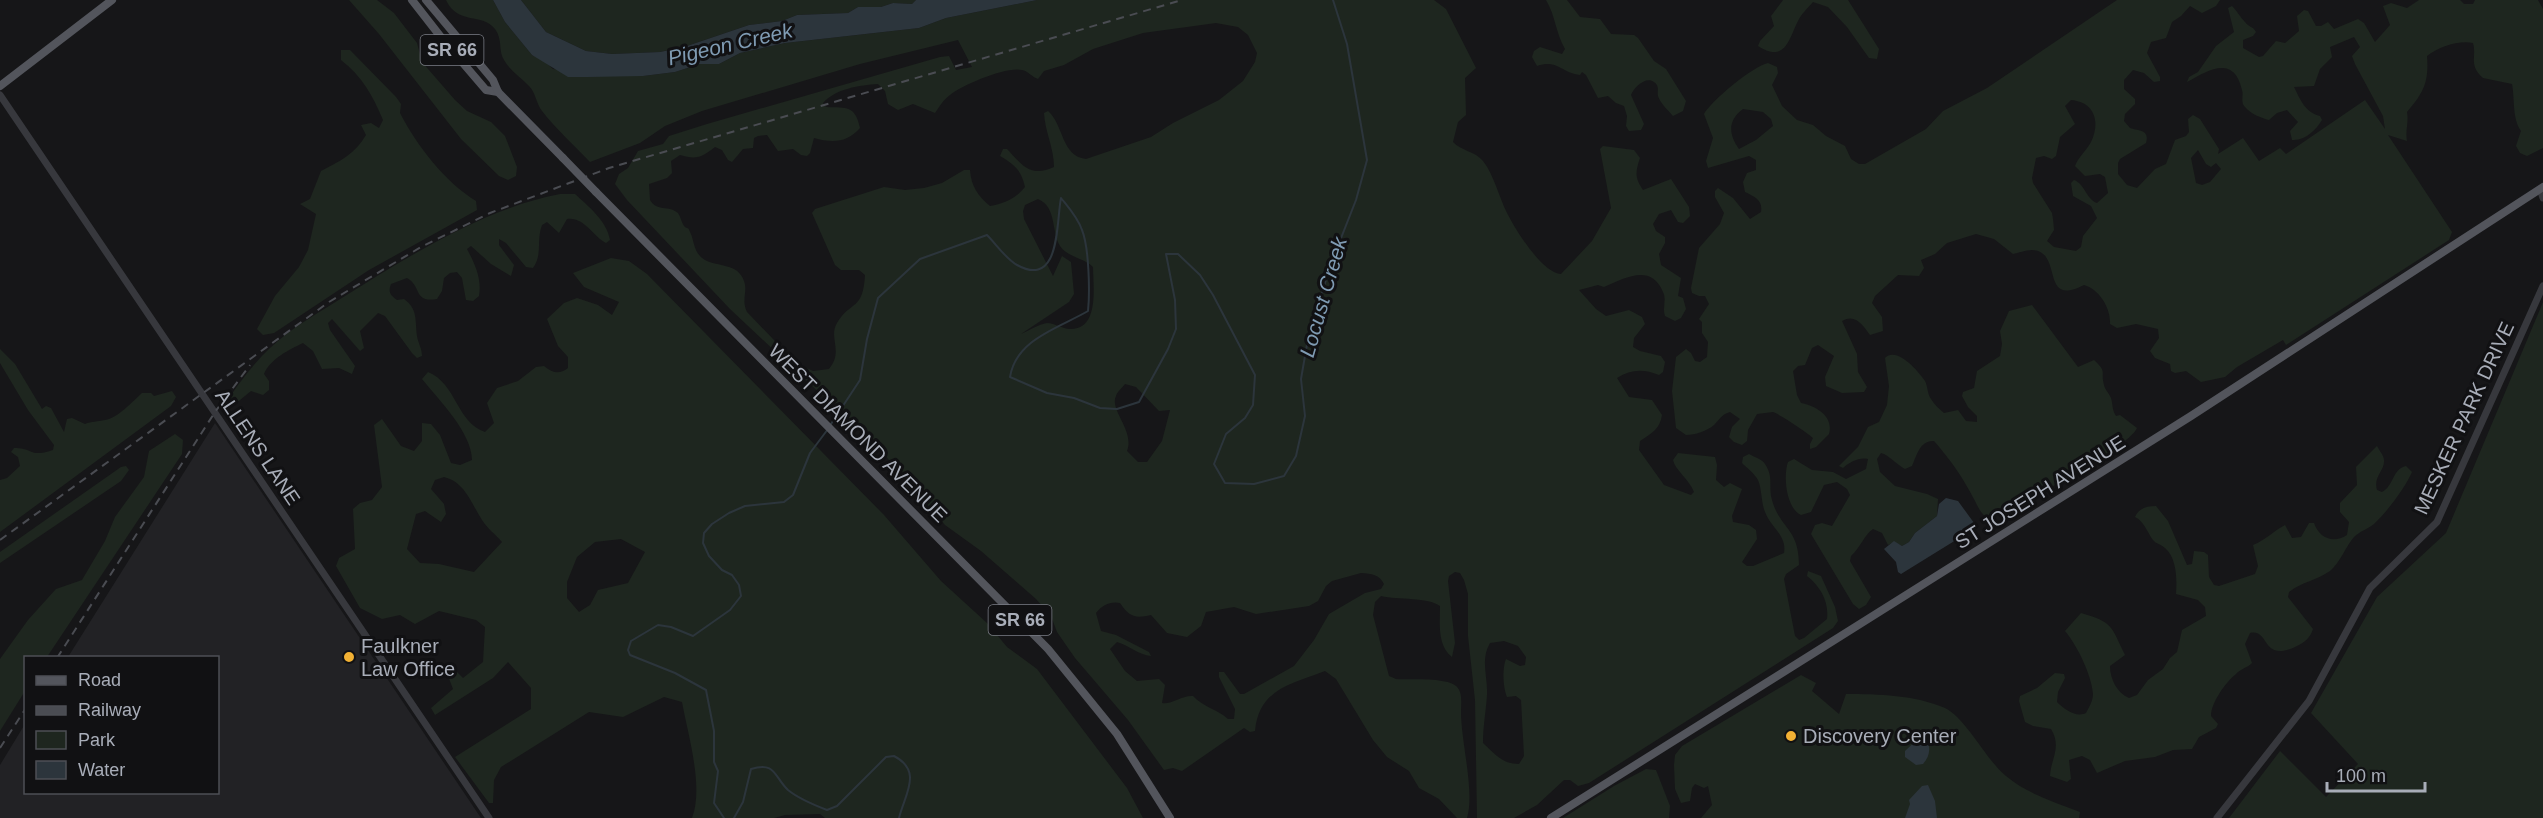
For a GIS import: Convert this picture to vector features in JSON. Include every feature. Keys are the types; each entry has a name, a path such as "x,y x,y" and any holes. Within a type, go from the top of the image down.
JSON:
{"main road":[{"path":"0,86 112,0"},
{"name":"WEST DIAMOND AVENUE","path":"412,0 486,90 498,92"},
{"name":"WEST DIAMOND AVENUE","path":"426,0 493,80 498,92 1060,662 1117,734 1170,818"},
{"name":"ST JOSEPH AVENUE","path":"1551,818 2191,416 2542,191"}],"street":[{"name":"ALLENS LANE","path":"0,95 489,818"},
{"name":"MESKER PARK DRIVE","path":"2217,818 2309,701 2370,588 2437,522 2543,286"}],"shaded area":[{"path":"215,423 481,818 0,818 0,765 24,726 24,794 219,794 219,656 69,656"}],"green space":[{"path":"349,0 377,0 394,13 417,43 422,62 455,100 467,111 491,122 505,136 517,167 516,176 508,180 499,176 461,139 379,34"},
{"path":"446,0 493,0 505,22 532,55 541,58 553,69 616,76 643,76 675,72 700,64 719,64 740,53 785,43 919,28 946,18 1037,0 1434,0 1446,9 1476,68 1465,78 1466,115 1458,122 1453,142 1483,161 1516,229 1546,266 1561,274 1592,241 1611,208 1600,149 1603,146 1634,150 1640,158 1637,175 1643,190 1671,179 1689,207 1690,216 1683,223 1678,222 1671,210 1659,214 1653,224 1656,231 1665,237 1665,243 1659,254 1661,265 1681,278 1678,296 1683,298 1686,309 1681,318 1675,321 1665,316 1663,292 1658,283 1645,275 1629,277 1604,287 1598,285 1579,290 1596,309 1606,316 1629,310 1642,317 1645,324 1634,338 1633,347 1661,356 1665,362 1663,372 1659,375 1638,371 1617,378 1629,397 1652,400 1662,415 1652,433 1640,441 1639,450 1664,485 1691,495 1694,492 1692,487 1673,460 1678,453 1715,457 1716,480 1724,487 1730,483 1742,489 1732,516 1733,522 1749,525 1756,530 1757,539 1742,562 1747,566 1753,566 1784,553 1781,536 1765,512 1758,480 1742,463 1743,457 1749,454 1762,461 1768,469 1775,510 1793,536 1798,553 1799,565 1786,574 1784,579 1795,636 1799,640 1804,638 1827,619 1825,601 1820,590 1807,576 1808,571 1821,576 1835,607 1838,621 1833,628 1589,783 1578,786 1570,780 1564,780 1537,805 1514,818 1477,818 1475,700 1468,636 1468,594 1460,573 1455,572 1449,576 1448,581 1455,643 1452,657 1442,640 1440,606 1435,603 1381,596 1375,602 1373,615 1389,676 1396,679 1444,681 1456,686 1460,691 1469,781 1467,818 1457,818 1439,799 1419,788 1409,771 1387,757 1373,740 1336,679 1325,671 1289,685 1270,697 1258,717 1255,731 1250,732 1244,728 1182,771 1173,768 1164,770 1128,720 1075,658 1057,632 1051,616 1036,599 981,551 945,525 864,431 842,414 730,309 627,200 615,184 619,174 628,168 638,151 663,144 669,136 940,57 949,56 956,70 972,67 958,40 860,64 702,111 665,126 640,143 590,162 547,118 531,89 506,64 495,29 484,21 463,16 451,8","holes":["1216,23 1238,27 1248,35 1257,53 1255,62 1243,81 1219,100 1151,137 1086,159 1072,152 1053,117 1048,111 1044,113 1054,167 1039,171 1027,168 1007,149 1003,149 1000,156 1017,168 1025,187 1005,202 990,206 976,190 970,170 964,170 942,183 924,188 905,190 884,187 815,209 812,213 835,265 841,270 859,270 865,275 859,300 837,323 834,334 835,356 829,369 813,371 796,363 747,312 745,285 741,275 732,268 701,257 696,251 689,229 684,226 678,213 656,206 650,200 649,184 667,178 672,173 671,161 680,155 699,157 715,147 722,150 732,162 743,149 753,148 754,138 767,135 778,151 793,149 807,156 814,138 833,141 850,137 860,128 856,115 849,109 826,107 823,103 841,91 878,84 885,91 888,104 898,110 913,104 935,113 950,95 985,77 1015,70 1024,71 1038,79 1044,71 1064,65 1093,49 1143,33","1038,199 1044,203 1051,213 1057,240 1063,250 1093,267 1093,305 1086,322 1080,327 1067,329 1047,323 1021,334 1069,302 1074,294 1071,262 1062,256 1053,276 1024,219 1025,205","1125,384 1136,387 1159,411 1170,410 1162,441 1147,462 1138,462 1127,451 1128,436 1116,408 1117,394","1361,573 1377,576 1384,584 1381,589 1365,593 1329,614 1314,640 1294,666 1244,694 1240,694 1224,672 1219,672 1219,677 1235,709 1234,719 1228,719 1193,696 1162,703 1165,685 1159,679 1137,681 1125,671 1110,649 1117,642 1151,656 1149,652 1116,635 1101,631 1096,613 1107,604 1120,603 1132,615 1140,617 1151,615 1167,633 1187,637 1201,626 1206,612 1234,607 1256,614 1309,606 1318,601 1326,586 1332,581","1504,641 1518,646 1526,657 1525,665 1520,666 1506,659 1504,673 1507,697 1516,696 1521,700 1524,756 1519,764 1503,760 1483,743 1487,695 1485,662 1490,643"]},
{"path":"521,0 916,0 912,4 893,3 881,7 858,7 848,13 797,15 782,21 749,25 684,47 660,52 612,54 586,51 546,32"},
{"path":"1546,0 1567,0 1580,17 1600,19 1611,34 1634,35 1638,38 1654,61 1666,69 1686,101 1683,111 1673,116 1659,99 1656,84 1644,81 1631,95 1644,124 1641,130 1629,131 1626,126 1627,116 1624,106 1608,96 1598,98 1586,75 1582,72 1580,75 1574,74 1550,64 1537,66 1532,57 1534,51 1540,47 1562,54 1565,49"},
{"path":"1783,0 1848,0 1879,49 1877,59 1869,58 1847,27 1828,7 1813,2 1801,16 1785,47 1775,52 1758,46 1774,26 1771,16"},
{"path":"2117,0 2220,0 2216,6 2202,13 2190,6 2172,22 2166,38 2151,42 2147,53 2160,81 2154,82 2144,73 2133,70 2124,80 2124,89 2135,99 2135,104 2125,114 2124,121 2130,128 2145,133 2147,138 2146,143 2120,159 2118,174 2127,185 2137,188 2155,169 2166,164 2175,140 2186,136 2189,132 2188,119 2193,115 2200,119 2219,149 2218,154 2243,138 2259,161 2280,148 2286,154 2365,100 2385,129 2383,116 2352,56 2360,47 2354,37 2330,47 2332,57 2320,69 2314,86 2294,87 2304,105 2322,120 2313,131 2301,139 2292,140 2290,131 2298,122 2287,110 2277,113 2269,120 2247,109 2243,103 2238,79 2227,68 2203,73 2187,82 2189,77 2198,72 2216,46 2234,32 2228,8 2232,6 2246,24 2256,32 2253,36 2243,40 2243,48 2259,57 2263,56 2276,41 2285,43 2299,31 2297,16 2304,10 2308,11 2316,26 2328,22 2334,29 2358,19 2364,23 2375,42 2390,25 2383,6 2391,3 2407,8 2419,0 2460,0 2464,4 2473,4 2475,0 2538,0 2543,9 2543,148 2527,156 2520,153 2516,146 2521,131 2515,115 2512,84 2483,78 2478,73 2474,65 2473,43 2461,42 2449,45 2427,56 2424,86 2407,112 2407,141 2388,135 2452,232 2449,240 2286,345 2283,340 2237,367 2225,377 2201,382 2186,371 2175,373 2171,371 2170,364 2155,358 2150,351 2159,338 2158,329 2136,324 2117,328 2110,324 2106,306 2095,291 2084,285 2070,290 2061,289 2056,284 2047,259 2042,253 2032,250 2013,254 1994,239 1976,234 1947,243 1935,254 1921,260 1924,268 1919,276 1898,275 1875,296 1872,303 1882,317 1883,331 1870,335 1855,319 1842,321 1857,354 1858,372 1867,387 1864,392 1842,393 1826,386 1825,377 1834,356 1818,345 1812,348 1805,365 1798,366 1793,371 1797,395 1801,403 1818,409 1829,422 1829,434 1816,447 1810,449 1813,438 1773,412 1757,414 1748,430 1747,441 1742,445 1729,437 1732,427 1740,419 1730,412 1704,431 1686,435 1676,428 1672,391 1676,357 1686,349 1695,361 1700,362 1707,357 1708,342 1702,333 1702,322 1699,319 1709,304 1705,296 1692,293 1691,288 1699,248 1720,224 1724,213 1715,197 1715,191 1718,188 1733,198 1750,219 1761,212 1759,202 1755,197 1745,192 1743,182 1747,173 1756,170 1756,160 1749,156 1708,168 1706,161 1713,138 1704,114 1708,108 1743,77 1768,63 1777,67 1778,73 1772,85 1782,106 1797,120 1813,125 1826,136 1845,146 1851,159 1859,164 1865,164 1926,129 1943,111 1987,88","holes":["2071,100 2079,102 2085,104 2093,114 2094,134 2075,166 2085,176 2100,174 2105,177 2108,193 2097,203 2090,198 2078,182 2074,180 2071,183 2073,196 2091,206 2097,218 2083,236 2081,247 2076,251 2054,247 2047,241 2054,230 2052,213 2032,178 2036,158 2044,156 2052,159 2056,156 2060,137 2075,124 2065,106","1743,109 1763,112 1771,119 1773,126 1756,140 1739,149 1731,133 1731,127 1738,113","2198,150 2206,164 2211,167 2216,163 2221,169 2210,182 2202,185 2196,183 2191,158"]},
{"path":"341,50 350,50 396,97 401,104 400,113 423,150 453,184 476,201 477,210 369,270 274,333 263,335 257,329 275,296 299,267 308,250 316,214 300,204 310,199 321,171 346,156 362,141 366,135 361,125 371,123 379,128 383,120 366,87 341,60"},
{"path":"560,194 575,194 586,204 605,226 610,240 606,243 584,224 573,219 567,219 559,233 547,222 542,225 538,258 533,268 526,267 506,243 499,239 499,245 514,265 511,276 491,264 471,246 467,249 480,284 479,296 473,301 466,300 462,278 457,272 450,273 444,278 442,291 437,299 424,299 412,281 407,278 391,284 391,295 397,300 404,299 414,311 422,356 417,358 385,316 378,313 360,331 364,348 360,351 332,319 328,323 330,330 355,366 352,374 339,368 322,369 313,351 303,343 281,355 267,368 264,374 269,381 269,390 263,395 251,391 229,409 222,409 244,377 263,355 287,333 316,314 448,235 504,210"},
{"path":"611,258 629,261 647,274 884,515 941,581 987,623 1007,647 1037,669 1127,788 1143,818 825,818 820,814 785,815 774,818 692,818 696,776 682,702 664,697 623,717 589,712 501,767 494,780 493,803 489,803 455,757 531,709 531,688 508,662 493,678 435,715 431,708 453,689 445,668 450,665 463,678 483,662 485,627 476,620 439,611 415,624 400,615 382,619 360,608 336,566 339,558 355,549 353,509 360,503 372,500 382,487 374,425 382,419 401,446 414,451 422,441 422,423 431,424 440,435 451,463 460,465 472,460 471,450 461,428 422,379 428,372 438,378 468,420 485,432 494,423 487,403 497,388 518,381 536,367 544,366 556,372 562,372 568,368 568,357 558,346 547,319 564,303 577,298 598,305 612,315 619,302 584,287 573,273","holes":["444,477 462,488 484,523 502,542 474,572 439,564 420,563 407,549 416,514 425,511 441,522 446,514 444,504 431,489 435,480","621,539 645,552 628,583 598,590 590,605 579,612 567,598 567,582 577,557 595,542"]},
{"path":"2543,302 2543,818 2229,818 2280,751 2326,797 2358,764 2311,713 2377,597 2446,533"},
{"path":"2032,305 2078,367 2094,360 2098,364 2102,370 2105,387 2116,416 2120,415 2137,428 2114,449 2093,463 1990,519 1981,512 1966,484 1934,441 1925,443 1917,453 1912,466 1905,469 1881,453 1877,459 1880,472 1895,486 1938,499 1937,516 1902,546 1894,542 1888,545 1882,533 1873,529 1867,534 1851,556 1850,561 1871,597 1866,605 1859,609 1853,604 1811,534 1815,525 1822,523 1832,526 1850,495 1847,489 1837,482 1824,485 1811,512 1801,515 1792,506 1787,491 1788,462 1794,459 1812,470 1833,472 1846,479 1866,469 1868,459 1855,460 1843,468 1839,466 1858,447 1868,427 1879,422 1887,405 1889,386 1885,358 1890,355 1907,361 1925,381 1931,399 1944,413 1958,410 1966,421 1977,422 1977,416 1962,396 1963,392 1974,388 1977,371 2000,356 2002,344 2000,331 2009,311"},
{"path":"0,349 15,364 42,409 46,406 51,408 64,432 67,419 72,418 85,424 110,419 142,393 151,393 154,396 172,391 176,397 171,406 0,532 0,480 7,478 20,466 18,457 11,452 14,448 40,453 53,450 54,445 28,410 0,363"},
{"path":"175,434 183,440 182,454 48,656 24,656 24,693 0,731 0,659 28,620 56,589 82,580 105,541 115,517 144,477 149,451"},
{"path":"2377,446 2384,464 2378,477 2377,490 2382,492 2386,489 2401,468 2406,466 2412,472 2390,506 2374,524 2354,537 2334,568 2289,592 2288,597 2313,629 2307,639 2297,646 2277,651 2261,635 2250,633 2245,644 2252,663 2238,672 2223,688 2216,699 2211,716 2218,724 2216,728 2199,737 2192,749 2173,750 2155,757 2125,761 2097,773 2090,760 2082,756 2069,760 2071,779 2067,782 2050,776 2056,747 2054,735 2051,729 2025,722 2019,701 2020,696 2037,688 2055,673 2064,674 2065,678 2058,692 2057,702 2074,714 2086,713 2093,694 2090,679 2083,661 2065,631 2081,613 2099,619 2110,626 2113,631 2125,655 2110,666 2111,676 2118,689 2129,698 2137,695 2148,680 2163,669 2177,652 2182,630 2206,616 2205,607 2198,600 2176,594 2176,576 2172,557 2165,548 2153,540 2143,524 2135,517 2139,511 2146,507 2156,506 2168,521 2187,565 2192,564 2194,551 2204,552 2208,555 2209,577 2214,585 2219,586 2255,574 2258,566 2253,545 2285,525 2292,538 2301,537 2309,523 2314,523 2319,532 2327,538 2337,539 2347,535 2349,522 2340,512 2340,503 2357,485 2356,467"},
{"path":"126,466 129,470 121,481 0,563 0,552 121,467"},
{"path":"1801,675 1816,683 1812,691 1839,714 1846,694 1909,698 1945,708 1961,721 2006,776 2032,793 2080,812 2079,818 1701,818 1712,805 1708,786 1704,788 1695,784 1690,801 1681,803 1675,789 1674,765 1675,755 1682,746"},
{"path":"1646,769 1656,770 1670,806 1669,818 1563,818 1614,786"}],"water":[{"name":"Pigeon Creek","path":"493,0 521,0 546,32 586,51 612,54 660,52 684,47 749,25 782,21 797,15 848,13 858,7 881,7 893,3 912,4 916,0 1037,0 946,18 919,28 785,43 740,53 719,64 700,64 675,72 643,76 568,77 532,55 505,22"},
{"path":"1946,498 1958,501 1977,527 1901,574 1898,572 1896,562 1884,549 1894,541 1902,546 1909,542 1915,533 1937,516 1939,504"},
{"path":"1922,735 1928,742 1929,753 1923,764 1916,765 1905,757 1905,751"},
{"path":"1928,785 1935,801 1937,818 1905,818 1910,804 1909,800 1922,786"}],"waterway":[{"name":"Locust Creek","path":"831,424 860,380 867,339 878,298 920,259 987,235 1017,265 1031,270 1042,268 1049,261 1054,249 1061,198 1078,221 1084,238 1088,270 1088,311 1052,329 1030,344 1014,364 1010,377 1047,393 1074,398 1100,408 1117,409 1139,402 1168,349 1176,329 1175,300 1166,254 1178,254 1200,275 1213,295 1255,375 1253,405 1245,418 1226,434 1214,464 1225,483 1254,484 1284,476 1296,456 1305,416 1301,379 1309,333 1332,261 1356,200 1367,160 1347,44 1333,0"},
{"name":"Locust Creek","path":"724,818 714,803 718,771 714,762 714,731 706,690 675,673 630,655 628,650 631,641 658,625 671,627 693,636 730,610 741,596 739,585 732,575 722,570 709,556 703,543 704,533 712,524 745,506 784,502 793,495 810,453 828,429"},
{"name":"Locust Creek","path":"734,818 743,802 751,769 759,767 770,769 792,793 827,810 837,806 886,757 894,756 903,762 910,776 908,792 899,818"}],"railway":[{"path":"0,540 329,302 421,247 490,213 609,168 1182,0"},
{"path":"58,656 215,412 250,365"},
{"path":"0,748 24,711"}],"place":[{"name":"Faulkner Law Office","path":"349,657"},
{"name":"Discovery Center","path":"1791,736"}]}
